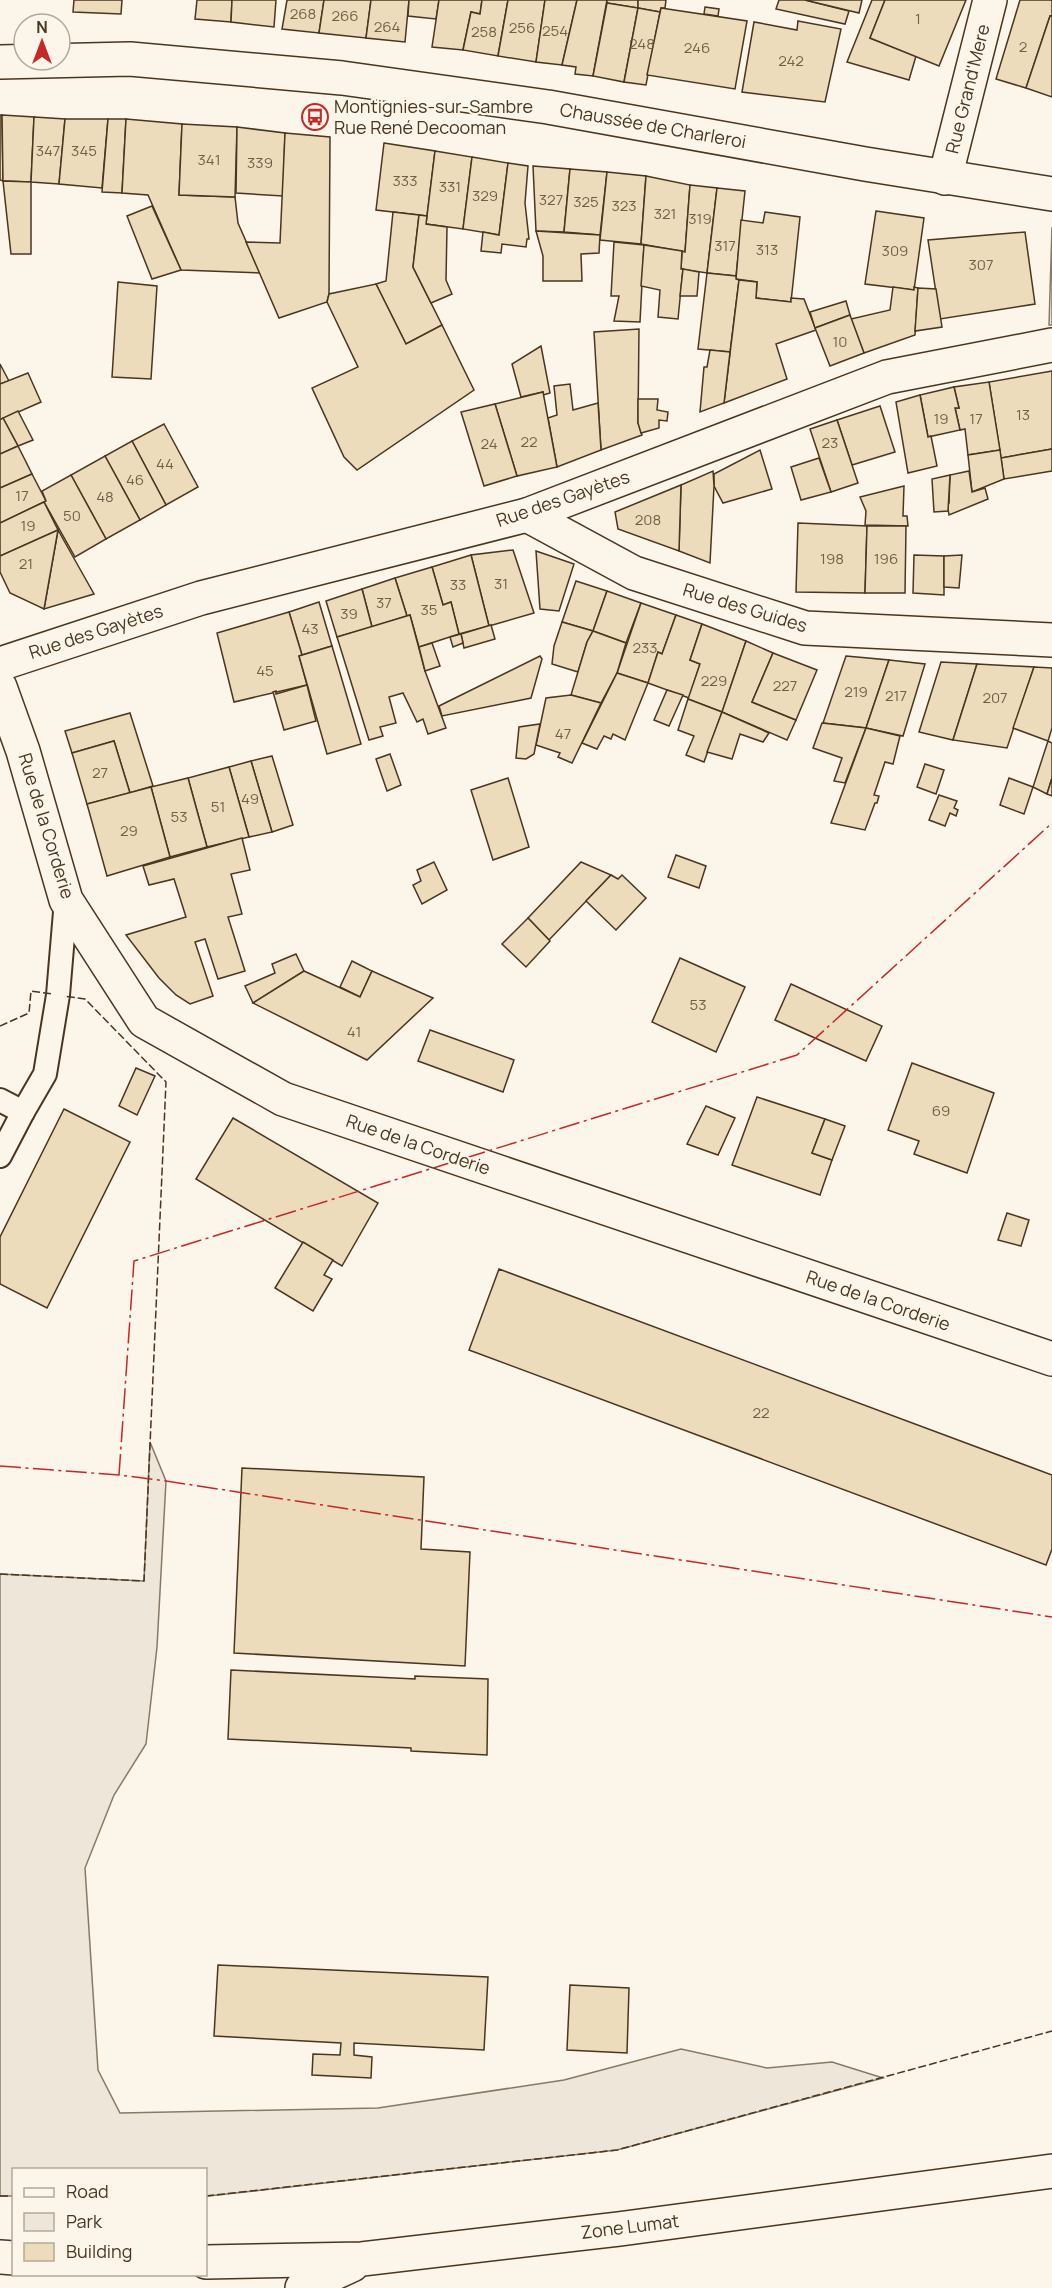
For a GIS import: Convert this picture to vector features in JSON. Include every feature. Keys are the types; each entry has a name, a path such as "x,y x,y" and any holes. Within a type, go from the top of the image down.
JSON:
{"street":[{"name":"Rue Grand'Mere","path":"945,178 990,0"},
{"name":"Chaussée de Charleroi","path":"0,62 130,59 342,78 548,107 945,178 1052,194"},
{"name":"Rue des Gayètes","path":"0,664 201,598 527,515 887,377 1052,345"},
{"name":"Rue des Guides","path":"527,515 634,573 805,628 1052,640"},
{"name":"Rue de la Corderie","path":"0,687 23,751 66,900 144,1021 283,1099 1052,1359"},
{"name":"Zone Lumat","path":"207,2262 362,2259 607,2230 1052,2171"},
{"path":"302,2288 362,2259"}],"lane":[{"path":"0,1156 45,1074 58,995 66,900"},
{"path":"0,1100 23,1112"}],"green space":[{"path":"1052,227 1052,325 1049,325"},
{"path":"150,1442 166,1481 157,1647 146,1744 114,1795 85,1868 98,2070 120,2113 378,2108 564,2080 681,2049 767,2068 832,2062 883,2078 617,2150 209,2196 207,2196 207,2168 12,2168 12,2196 0,2196 0,1574 144,1581"}],"building":[{"path":"74,0 122,0 121,14 73,12"},
{"path":"197,0 232,0 231,22 195,19"},
{"path":"232,0 276,0 274,27 231,22"},
{"path":"287,0 324,0 319,33 282,29"},
{"path":"324,0 371,0 366,38 319,33"},
{"path":"371,0 409,0 405,42 366,38"},
{"path":"409,0 439,0 436,19 408,16"},
{"path":"439,0 482,0 480,14 471,12 463,50 432,47"},
{"path":"482,0 508,0 498,56 463,50 471,12 480,14"},
{"path":"508,0 545,0 536,62 498,56"},
{"path":"545,0 577,0 562,65 536,62"},
{"path":"577,0 607,0 593,76 575,74 576,67 562,65"},
{"path":"607,0 638,0 638,8 607,3"},
{"path":"638,0 666,0 665,8 661,8 660,12 638,8"},
{"path":"779,0 805,0 849,11 845,24 776,9"},
{"path":"805,0 862,0 859,13"},
{"path":"872,0 885,0 870,38 916,56 909,80 847,62"},
{"path":"885,0 966,0 939,66 870,38"},
{"path":"1020,0 1052,0 1052,16 1050,16 1026,88 996,79"},
{"path":"607,3 638,8 624,82 593,76"},
{"path":"705,7 719,9 718,16 704,14"},
{"path":"638,8 660,12 646,85 624,82"},
{"path":"661,8 747,21 735,89 647,75"},
{"path":"1050,16 1052,16 1052,97 1026,88"},
{"path":"798,21 841,29 825,102 742,92 754,22 797,30"},
{"path":"0,115 2,115 3,181 0,180"},
{"path":"2,115 34,117 31,182 3,181"},
{"path":"34,117 65,119 59,184 31,182"},
{"path":"65,119 108,119 102,188 59,184"},
{"path":"108,119 126,119 122,193 102,192"},
{"path":"126,119 182,124 179,195 235,197 238,223 260,273 181,270 148,195 122,193"},
{"path":"182,124 237,127 235,197 179,195"},
{"path":"237,127 285,133 283,196 236,193"},
{"path":"285,133 330,137 329,294 327,302 279,318 246,242 280,243"},
{"path":"384,143 435,151 427,216 376,210"},
{"path":"435,151 472,157 463,229 426,224"},
{"path":"472,157 508,163 499,235 463,229"},
{"path":"508,163 528,166 525,203 529,239 527,239 526,247 502,244 501,253 481,251 483,232 499,235"},
{"path":"533,166 570,169 564,232 536,231"},
{"path":"570,169 607,172 600,235 564,232"},
{"path":"607,172 646,176 641,244 600,240"},
{"path":"646,176 690,185 685,252 641,244"},
{"path":"3,181 31,182 31,254 11,254"},
{"path":"690,185 717,188 707,273 681,269 682,251 685,252"},
{"path":"717,188 745,191 736,276 707,273"},
{"path":"152,206 181,270 152,279 127,216"},
{"path":"876,211 924,218 914,290 865,284"},
{"path":"393,212 419,215 413,267 442,325 406,344 376,284 386,281"},
{"path":"765,212 800,217 791,302 756,298 757,282 736,279 741,220 763,223"},
{"path":"419,215 427,216 426,224 447,227 446,280 452,294 431,303 413,267"},
{"path":"536,231 600,235 599,253 581,254 582,281 543,281 543,256"},
{"path":"1025,232 1035,304 940,319 928,240"},
{"path":"614,242 644,245 640,322 614,321 619,296 611,296"},
{"path":"644,245 682,251 681,269 683,269 678,319 658,317 660,290 641,286"},
{"path":"683,269 699,272 697,296 680,296"},
{"path":"707,273 736,276 739,280 730,352 698,349"},
{"path":"739,280 757,282 756,298 791,302 791,298 804,299 816,330 776,344 787,379 724,403"},
{"path":"118,282 157,286 151,379 112,377"},
{"path":"376,284 406,344 442,325 474,390 357,470 344,457 312,388 358,367 327,302 329,294"},
{"path":"893,287 914,290 914,287 918,288 915,335 864,353 851,319 890,310"},
{"path":"918,288 936,289 942,327 915,331"},
{"path":"846,301 850,315 815,328 810,312"},
{"path":"850,315 864,353 830,366 815,328"},
{"path":"639,329 638,423 642,435 601,450 594,332"},
{"path":"541,346 550,393 543,395 543,392 521,397 512,364"},
{"path":"710,350 730,352 724,403 700,412 704,367 707,367"},
{"path":"0,364 9,381 0,384"},
{"path":"1052,371 1052,449 1001,458 989,382"},
{"path":"28,373 41,402 0,420 0,384"},
{"path":"989,382 1000,450 968,455 965,429 960,430 955,408 959,408 954,387"},
{"path":"570,384 573,410 598,403 601,450 557,467 548,418 557,415 554,386"},
{"path":"954,387 959,408 955,408 960,430 928,437 920,395"},
{"path":"543,392 557,467 517,476 495,404"},
{"path":"920,395 928,437 931,436 937,466 908,473 896,402"},
{"path":"638,399 658,399 657,410 668,412 667,421 659,420 659,428 641,433 638,423"},
{"path":"495,404 517,476 484,486 461,412"},
{"path":"880,406 895,452 852,465 837,420"},
{"path":"18,411 33,440 18,446 3,418"},
{"path":"3,418 18,446 0,454 0,420"},
{"path":"837,420 858,483 831,492 810,429"},
{"path":"164,424 198,487 166,505 132,441"},
{"path":"132,441 166,505 140,520 105,456"},
{"path":"18,446 32,474 0,488 0,454"},
{"path":"1052,449 1052,471 1004,479 1001,458"},
{"path":"760,450 772,489 723,503 714,486 714,474"},
{"path":"1000,450 1004,479 972,492 968,455"},
{"path":"105,456 140,520 106,539 71,475"},
{"path":"819,458 831,492 801,500 791,467"},
{"path":"713,471 710,563 679,551 681,485"},
{"path":"969,471 972,492 985,488 988,499 949,515 947,503 949,503 950,475"},
{"path":"32,474 46,501 0,523 0,488"},
{"path":"71,475 106,539 75,557 44,502 46,501 42,491"},
{"path":"950,475 948,511 934,512 932,479"},
{"path":"681,485 679,551 618,529 615,512"},
{"path":"904,486 903,516 907,516 908,526 865,525 866,511 860,497"},
{"path":"44,502 58,530 0,556 0,523"},
{"path":"798,523 867,526 865,593 796,592"},
{"path":"867,526 906,526 905,593 865,593"},
{"path":"58,530 94,594 44,609"},
{"path":"58,530 44,609 10,593 0,572 0,556"},
{"path":"513,550 534,613 489,626 471,555"},
{"path":"536,551 574,564 559,611 540,609"},
{"path":"471,555 489,626 459,634 451,602 443,605 432,567"},
{"path":"914,555 944,556 944,595 913,593"},
{"path":"962,555 959,588 944,587 944,556"},
{"path":"432,567 443,605 451,602 459,634 419,647 410,615 407,616 395,578"},
{"path":"395,578 407,616 372,627 362,589"},
{"path":"576,581 607,591 593,631 562,622"},
{"path":"362,589 372,627 337,637 326,601"},
{"path":"607,591 641,603 626,643 593,631"},
{"path":"319,602 332,646 302,655 289,612"},
{"path":"641,603 676,615 662,654 658,652 648,683 617,673"},
{"path":"289,612 302,655 299,656 307,685 234,702 217,633"},
{"path":"410,615 425,671 446,728 428,734 423,719 417,722 403,693 389,697 396,723 380,727 383,736 369,740 337,637"},
{"path":"676,615 702,624 690,660 700,664 689,698 648,683 658,652 662,654"},
{"path":"562,622 593,631 587,642 578,672 552,664 554,646"},
{"path":"702,624 746,641 722,712 688,699 700,664 690,660"},
{"path":"491,625 495,639 464,648 461,634"},
{"path":"593,631 626,643 617,673 601,703 571,695 587,642"},
{"path":"461,634 463,643 453,647 450,637"},
{"path":"746,641 773,653 752,702 796,720 787,740 722,712"},
{"path":"432,643 440,666 425,671 419,647"},
{"path":"332,646 361,744 327,754 299,656"},
{"path":"773,653 817,670 796,720 752,702"},
{"path":"540,656 542,659 531,698 442,716 439,706"},
{"path":"846,656 889,660 866,728 823,723"},
{"path":"889,660 925,664 903,736 866,728"},
{"path":"941,662 977,664 953,740 919,732"},
{"path":"977,664 1034,667 1007,748 953,740"},
{"path":"1034,667 1052,668 1052,728 1048,741 1013,728"},
{"path":"617,673 648,683 625,740 613,734 611,739 604,736 597,749 582,743"},
{"path":"307,685 316,721 284,730 273,692 276,691 276,694"},
{"path":"667,690 683,695 669,726 654,720"},
{"path":"571,695 601,703 572,763 558,757 560,753 536,745 546,698"},
{"path":"688,699 722,712 704,762 686,755 694,736 678,730"},
{"path":"722,712 769,733 763,742 740,734 732,759 707,752"},
{"path":"130,713 153,786 130,793 114,741 72,753 65,731"},
{"path":"822,723 866,728 845,783 834,781 842,758 813,748"},
{"path":"540,724 534,754 526,759 516,758 519,727"},
{"path":"866,728 900,736 893,764 885,762 874,795 879,796 877,803 875,803 865,830 831,823"},
{"path":"114,741 130,793 87,804 72,753"},
{"path":"1048,741 1052,743 1052,778 1047,794 1033,787"},
{"path":"390,754 401,785 387,791 376,759"},
{"path":"272,756 293,825 272,832 251,761"},
{"path":"251,761 272,832 249,837 229,767"},
{"path":"925,764 944,770 936,794 917,787"},
{"path":"229,767 249,837 207,847 188,778"},
{"path":"188,778 207,847 170,857 151,787"},
{"path":"508,778 529,847 493,860 471,790"},
{"path":"1009,778 1033,787 1024,814 1000,805"},
{"path":"1052,778 1052,796 1047,794"},
{"path":"151,787 170,857 107,876 87,804"},
{"path":"939,795 957,801 954,808 958,810 956,816 950,813 945,826 929,820"},
{"path":"242,838 250,870 231,874 242,914 228,917 245,971 218,979 205,939 195,942 213,996 190,1004 176,995 159,978 126,935 186,917 174,879 149,885 143,866"},
{"path":"676,855 706,866 699,888 668,877"},
{"path":"434,862 447,890 422,904 413,885 421,881 417,870"},
{"path":"581,862 611,875 549,940 528,918"},
{"path":"611,875 618,879 622,875 646,898 616,930 586,901"},
{"path":"528,918 550,941 526,967 502,944"},
{"path":"296,954 304,971 253,1003 245,986 275,973 272,964"},
{"path":"680,958 745,987 716,1052 652,1022"},
{"path":"352,961 372,971 360,997 340,987"},
{"path":"304,971 360,997 372,971 433,998 367,1060 253,1003"},
{"path":"791,984 882,1026 866,1061 775,1020"},
{"path":"430,1030 514,1060 503,1092 418,1061"},
{"path":"912,1063 994,1093 967,1173 914,1154 919,1141 888,1130"},
{"path":"136,1068 155,1076 137,1115 119,1106"},
{"path":"757,1097 825,1119 812,1153 832,1160 820,1195 732,1165"},
{"path":"706,1106 735,1118 718,1155 687,1144"},
{"path":"64,1109 130,1142 47,1308 0,1284 0,1237"},
{"path":"233,1118 378,1203 342,1266 196,1179"},
{"path":"825,1119 845,1126 832,1160 812,1153"},
{"path":"1007,1213 1029,1220 1021,1246 998,1240"},
{"path":"303,1242 333,1260 324,1275 332,1279 313,1311 275,1288"},
{"path":"499,1269 1052,1475 1052,1549 1046,1565 469,1350"},
{"path":"242,1468 424,1477 421,1549 470,1552 465,1666 234,1653"},
{"path":"231,1670 415,1679 415,1676 488,1679 487,1755 411,1751 411,1748 228,1739"},
{"path":"218,1965 488,1977 484,2050 354,2043 354,2055 372,2057 371,2078 312,2075 313,2054 340,2055 341,2043 214,2036"},
{"path":"570,1985 629,1988 627,2053 567,2050"}],"fence":[{"path":"0,1026 29,1013 31,991 52,994"},
{"path":"0,1574 144,1581 166,1082 85,999 64,996"},
{"path":"207,2196 617,2150 1052,2031"},
{"path":"0,2196 12,2196"}],"power":[{"path":"119,1475 134,1261 797,1055 1052,823"},
{"path":"0,1466 166,1481 1052,1617"}],"place":[{"name":"Montignies-sur-Sambre Rue René Decooman","path":"315,117"}]}
